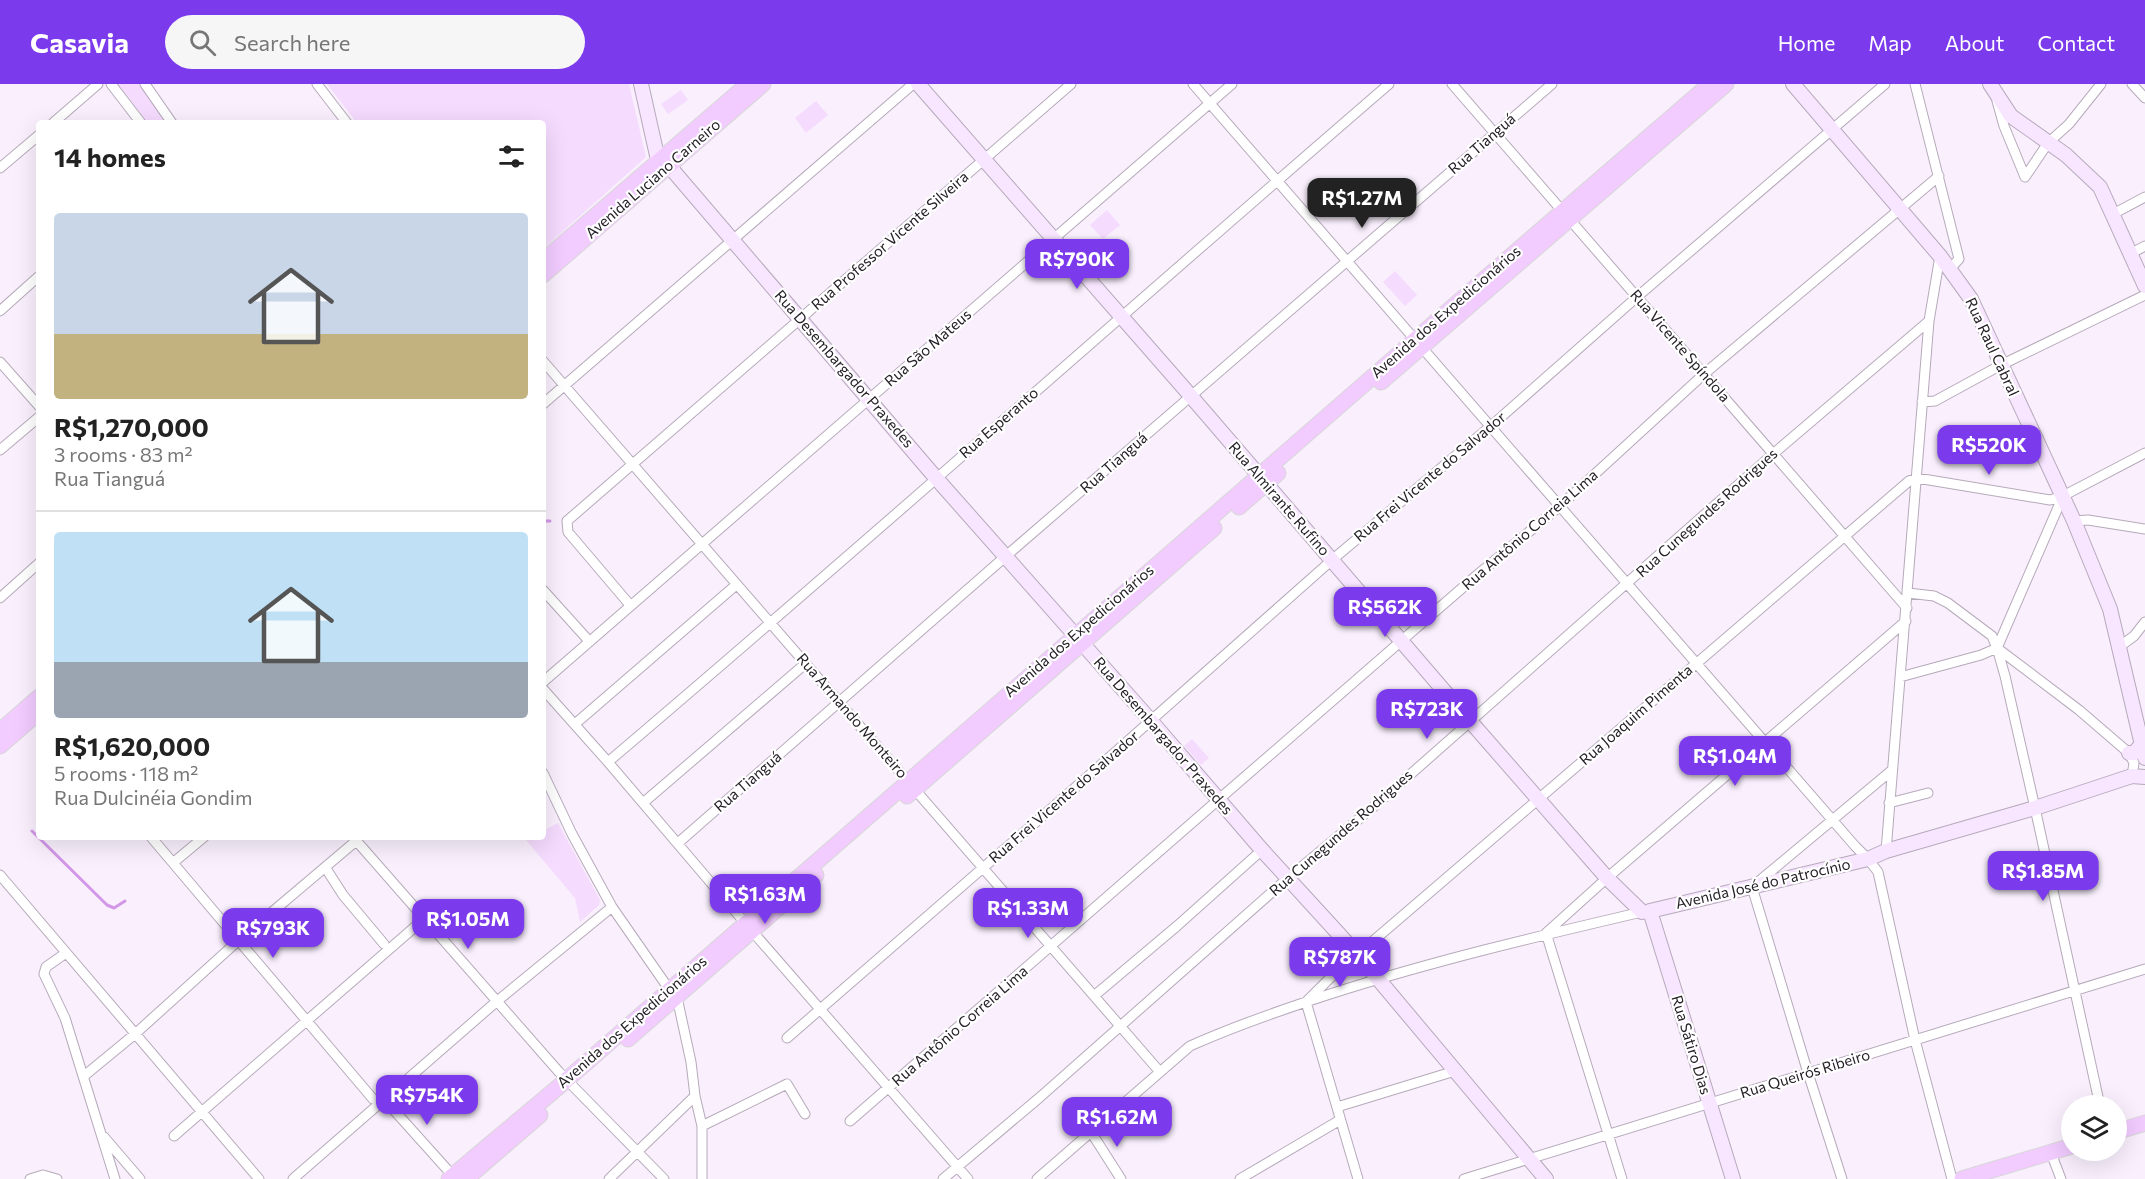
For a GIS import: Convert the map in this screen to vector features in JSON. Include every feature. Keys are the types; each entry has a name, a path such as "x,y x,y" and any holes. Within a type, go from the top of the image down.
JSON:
{"main road":[{"name":"Avenida Luciano Carneiro","path":"729,107 748,84"},
{"name":"Avenida Luciano Carneiro","path":"546,259 729,107 764,84"},
{"name":"Avenida dos Expedicionários","path":"456,1178 570,1083 1566,215 1710,84"},
{"name":"Avenida dos Expedicionários","path":"1566,215 1726,84"},
{"name":"Avenida Luciano Carneiro","path":"546,272 664,163"},
{"path":"0,731 36,700"},
{"path":"0,746 36,715"},
{"path":"2127,1129 2145,1123"},
{"path":"1962,1179 2061,1150"}],"street":[{"path":"56,120 98,84"},
{"path":"111,84 139,120"},
{"path":"145,84 170,120"},
{"path":"317,84 345,120"},
{"path":"642,84 664,163"},
{"path":"546,401 913,84"},
{"name":"Rua Almirante Rufino","path":"918,84 1607,878 1646,911"},
{"name":"Rua Professor Vicente Silveira","path":"630,605 568,532 567,522 572,516 1071,84"},
{"path":"1193,84 1878,872 1915,1040 1952,1179"},
{"name":"Rua São Mateus","path":"546,679 1232,84"},
{"name":"Rua Esperanto","path":"608,762 732,657 1389,84"},
{"name":"Rua Vicente Spíndola","path":"1452,84 1906,608"},
{"name":"Rua Tianguá","path":"678,843 1552,84"},
{"name":"Rua Raul Cabral","path":"1793,84 1940,256 1971,299 2063,496 2110,609 2143,752"},
{"name":"Rua Frei Vicente do Salvador","path":"787,1038 1332,560 1491,426 1885,84"},
{"path":"1915,84 1959,259 1950,269"},
{"path":"1993,90 2004,126 2025,177 2048,143 2068,124 2101,84"},
{"path":"2132,84 2145,98"},
{"path":"1993,90 2011,116 2084,171 2100,187 2145,286"},
{"path":"0,168 36,138"},
{"name":"Rua Desembargador Praxedes","path":"664,163 936,478 1262,850 1358,956 1546,1179"},
{"name":"Rua Antônio Correia Lima","path":"850,1121 1218,799 1560,506 1704,374 1939,176"},
{"path":"2113,214 2145,197"},
{"path":"2130,254 2145,246"},
{"path":"1886,852 1929,321 1940,256"},
{"path":"0,311 36,279"},
{"path":"1922,402 1935,401 2001,365 2145,295"},
{"name":"Rua Cunegundes Rodrigues","path":"943,1179 1287,878 1378,803 1773,454 1929,321"},
{"path":"0,362 36,403"},
{"name":"Rua Armando Monteiro","path":"546,364 1160,1072"},
{"path":"0,450 36,420"},
{"path":"1917,478 2050,500 2063,496 2145,453"},
{"name":"Rua Joaquim Pimenta","path":"1306,1002 1901,486 1917,478"},
{"path":"1900,677 1981,655 1997,648 2063,496"},
{"path":"2074,521 2088,520 2145,529"},
{"path":"0,598 36,566"},
{"path":"575,724 736,585"},
{"path":"546,593 589,641"},
{"path":"1908,593 1934,596 1948,603 1992,636 1997,648 2035,808 2098,1095"},
{"path":"1622,1179 1546,933 1906,621"},
{"path":"2119,647 2134,636 2145,622"},
{"path":"1997,648 2079,710 2129,753 2139,776"},
{"path":"643,803 805,664"},
{"path":"546,692 968,1179"},
{"path":"2129,753 2143,752"},
{"path":"1842,1179 1752,887 1891,771"},
{"name":"Avenida José do Patrocínio","path":"1037,1179 1190,1046 1272,1012 1376,979 1546,933 1868,859 2139,776"},
{"path":"546,779 572,834 612,907 672,993 685,1030 702,1126 702,1179"},
{"path":"1889,803 1928,793"},
{"path":"154,840 373,1099 392,1108 456,1178"},
{"path":"174,862 200,840"},
{"path":"84,1076 135,1034 354,840"},
{"path":"356,840 496,1002 570,1083 664,1179"},
{"path":"1094,996 1262,850"},
{"path":"325,867 343,895 384,944"},
{"path":"0,875 259,1179"},
{"path":"293,1179 496,1002 612,907"},
{"name":"Rua Sátiro Dias","path":"1646,911 1733,1179"},
{"path":"174,1136 424,920"},
{"path":"66,952 46,967 45,974 65,1018 115,1179"},
{"name":"Rua Queirós Ribeiro","path":"1464,1179 2145,969"},
{"path":"1306,1002 1358,1179"},
{"path":"1337,1107 1455,1071"},
{"path":"702,1126 786,1084 805,1114"},
{"path":"609,1179 695,1096"},
{"path":"1240,1179 1340,1120"},
{"path":"1091,1132 1121,1179"},
{"path":"102,1134 140,1179"},
{"path":"2051,1153 2061,1179"},
{"path":"30,1179 44,1175 57,1179"}],"shaded area":[{"path":"118,84 139,84 165,120 146,120"},
{"path":"327,84 629,84 646,157 546,246 546,120 355,120"},
{"path":"681,90 688,100 668,114 661,104"},
{"path":"816,101 828,115 806,133 795,118"},
{"path":"1107,210 1120,225 1103,239 1090,225"},
{"path":"1395,271 1417,295 1405,306 1383,282"},
{"path":"1192,739 1209,758 1201,765 1184,746"},
{"path":"558,823 600,900 599,905 580,922 575,898 526,840 546,840 546,829"}],"waterway":[{"path":"32,831 36,835"},
{"path":"41,840 107,905 114,908 125,901"}]}
